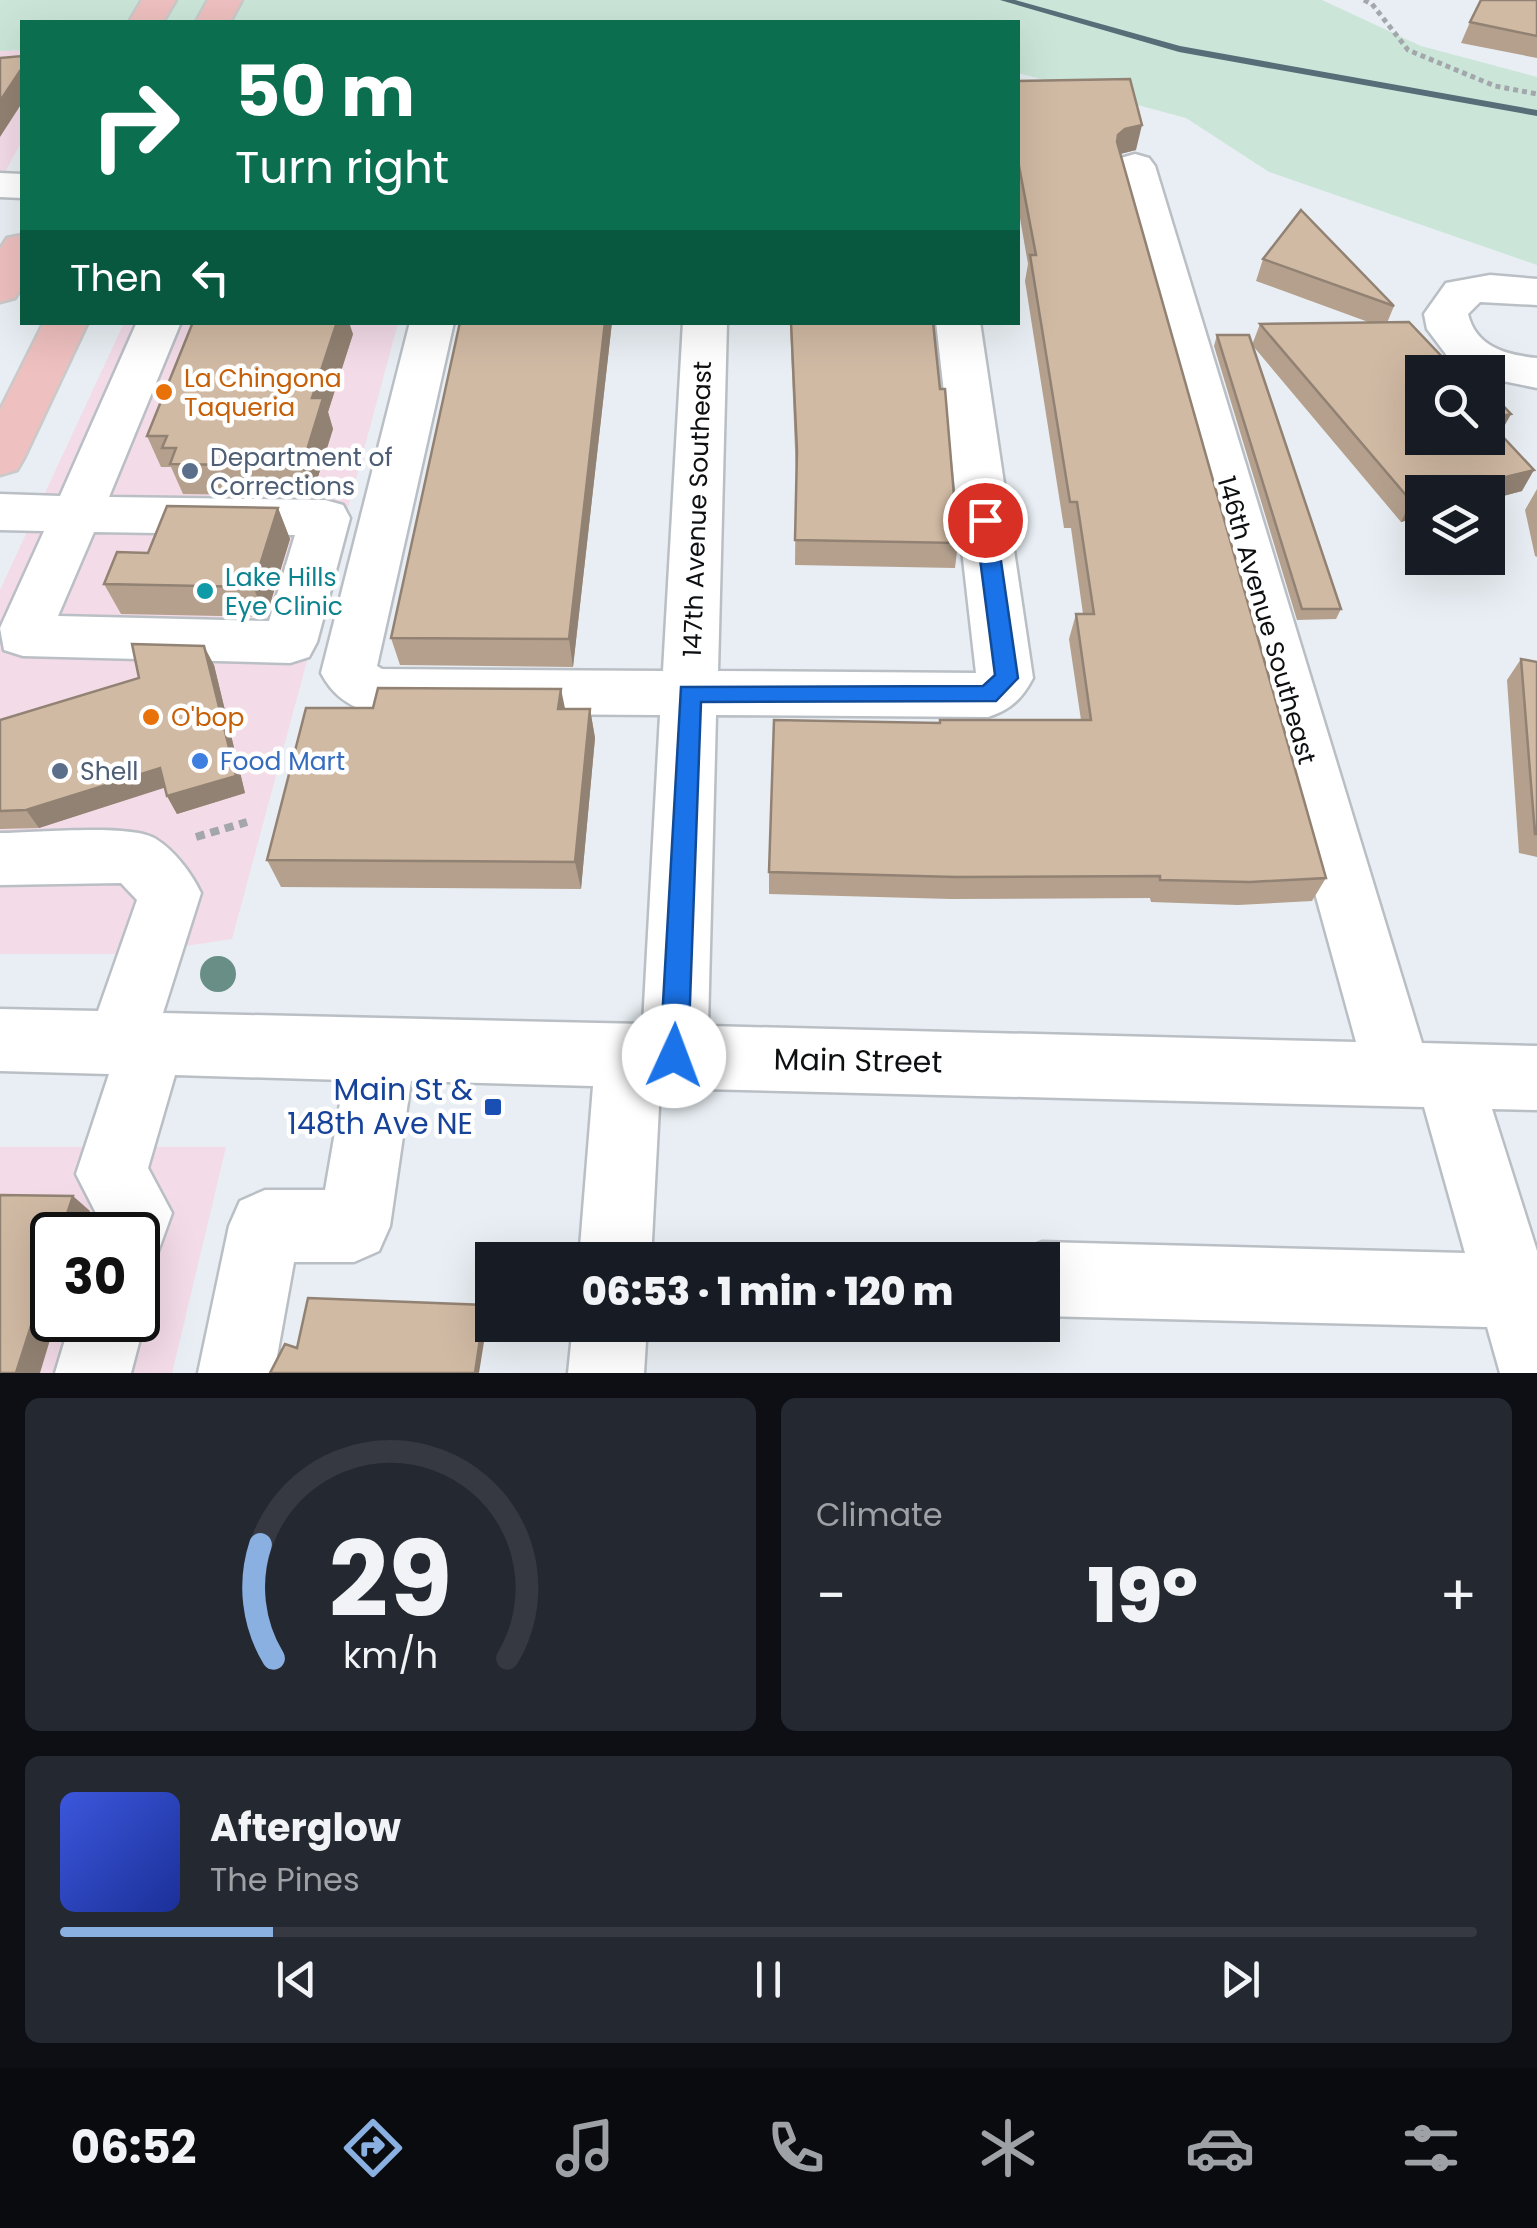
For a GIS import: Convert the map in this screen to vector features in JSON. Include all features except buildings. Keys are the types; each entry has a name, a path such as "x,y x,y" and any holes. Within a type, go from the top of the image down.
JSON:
{"main road":[{"path":"0,288 20,251"},
{"path":"0,458 65,325"}],"street":[{"name":"146th Avenue Southeast","path":"1135,166 1423,1075 1514,1291 1537,1370"},
{"path":"1537,292 1504,286 1461,292 1446,314 1447,327 1466,351 1502,368 1537,373"},
{"path":"0,512 77,514 325,518 290,642 23,636 77,514 157,325"},
{"path":"431,325 348,674 370,690 988,695 1006,678 958,325"},
{"name":"147th Avenue Southeast","path":"617,1242 652,1056 690,693 705,325"},
{"path":"0,859 136,857 170,893 136,1044 121,1205"},
{"name":"Main Street","path":"0,1040 1537,1078"},
{"path":"236,1373 265,1226 354,1226 383,1048"},
{"path":"1060,1279 1514,1291"},
{"path":"93,1373 102,1342"},
{"path":"606,1373 609,1342"}],"path":[{"path":"1364,0 1372,4 1408,50 1495,86 1537,94"},
{"path":"192,838 247,822"}],"shaded area":[{"path":"20,50 20,145 0,181 0,51"},
{"path":"123,325 397,325 232,939 131,954 0,954 0,590"},
{"path":"0,1147 226,1147 172,1373 0,1373"}],"green space":[{"path":"0,0 1322,0 1421,46 1537,77 1537,265 1269,172 1186,118 1020,74 1020,20 20,20 20,50 0,51"}],"waterway":[{"path":"1005,0 1179,49 1537,113"}],"place":[{"name":"La Chingona Taqueria","path":"164,392"},
{"name":"Department of Corrections","path":"190,471"},
{"name":"Lake Hills Eye Clinic","path":"205,591"},
{"name":"O'bop","path":"151,717"},
{"name":"Food Mart","path":"200,761"},
{"name":"Shell","path":"60,771"},
{"name":"Main St & 148th Ave NE","path":"493,1107"}],"route":[{"path":"674,1056 690,693 988,695 1006,678 985,520"}]}
